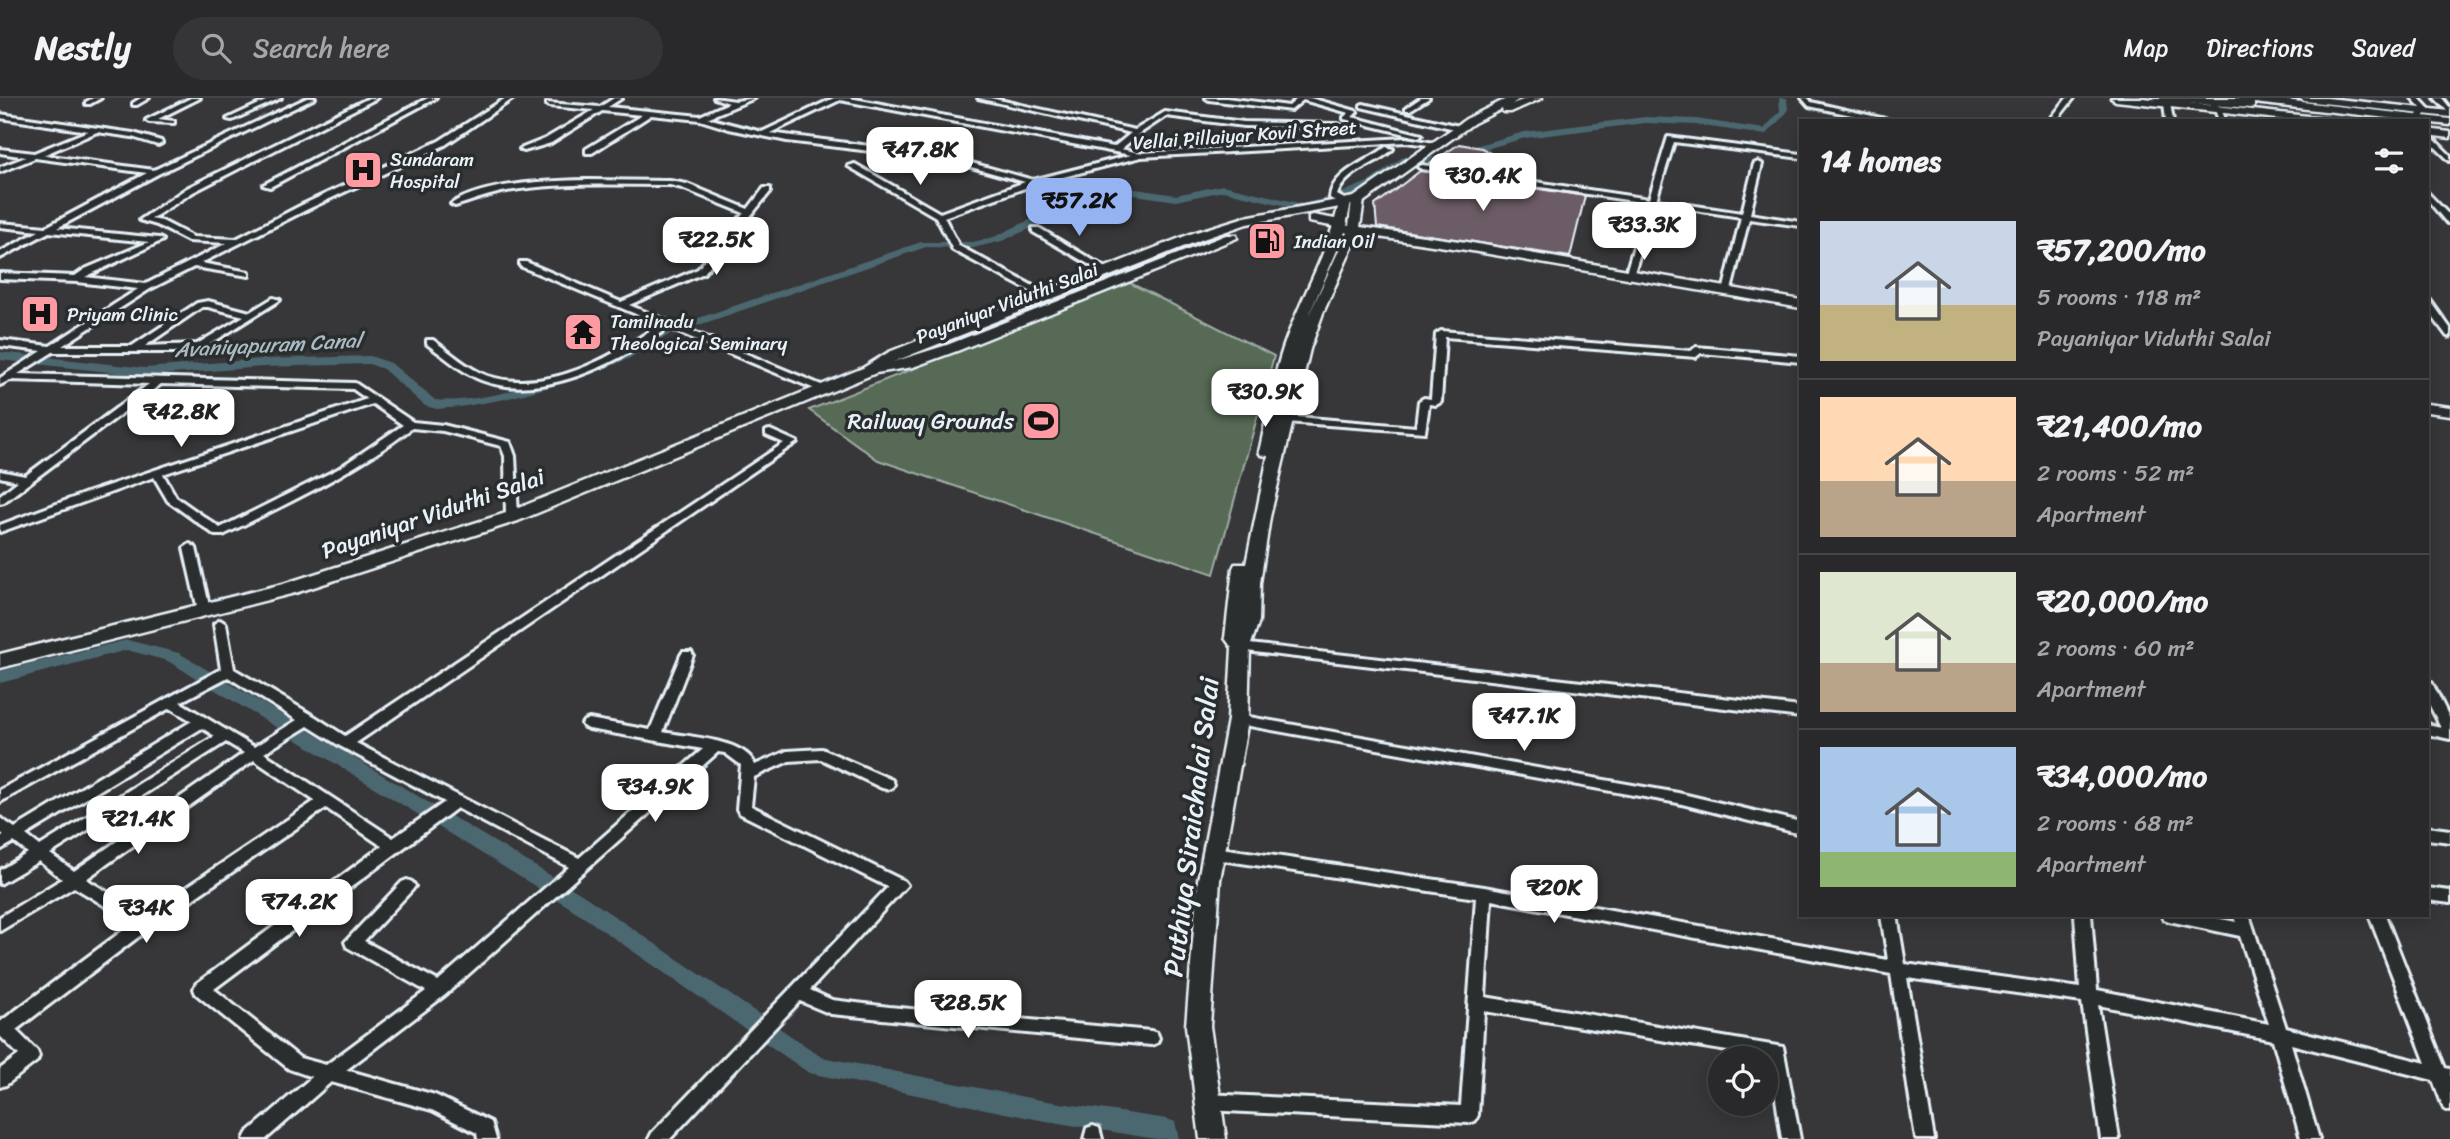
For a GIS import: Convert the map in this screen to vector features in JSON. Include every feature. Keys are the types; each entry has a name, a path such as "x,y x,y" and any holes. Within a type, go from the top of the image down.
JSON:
{"main road":[{"path":"1537,98 1500,113 1423,161 1347,216 1377,236 1483,250 1799,304"},
{"path":"2116,98 2372,119"},
{"path":"2195,98 2214,104 2313,119"},
{"path":"2243,98 2450,122"},
{"path":"2304,98 2399,110 2426,118 2450,113"},
{"path":"1423,161 1439,142 1510,99"},
{"path":"2429,119 2450,128"},
{"path":"2429,133 2450,135"},
{"name":"Payaniyar Viduthi Salai","path":"0,661 288,589 512,517 868,371 894,355 1228,226 1309,214 1347,216"},
{"name":"Payaniyar Viduthi Salai","path":"868,371 908,364 1240,235 1309,214"},
{"name":"Puthiya Siraichalai Salai","path":"1213,1139 1198,1026 1209,880 1238,720 1241,647 1248,638 1252,573 1305,340 1344,255 1347,216"},
{"name":"Puthiya Siraichalai Salai","path":"1241,647 1234,638 1241,569 1276,406 1292,341 1315,283 1347,216"},
{"path":"1228,226 1240,235"},
{"path":"1344,255 1377,236"},
{"path":"1132,261 1148,271"},
{"path":"2429,408 2450,411"}],"street":[{"path":"88,103 98,98"},
{"path":"135,104 146,98"},
{"path":"172,122 149,120 197,98"},
{"path":"230,120 278,98"},
{"path":"0,255 155,172 312,98"},
{"path":"237,241 191,239 180,232 144,220 190,190 374,98"},
{"path":"267,184 433,98"},
{"path":"4,380 147,287 442,143 511,98"},
{"path":"524,149 548,141 620,98"},
{"path":"717,98 736,103"},
{"path":"701,118 752,98"},
{"path":"765,134 838,98 1141,155"},
{"path":"981,98 1136,132"},
{"path":"1211,98 1292,108 1302,98 1323,101 1354,112"},
{"path":"1327,144 1331,132 1373,98"},
{"path":"1408,109 1426,98"},
{"path":"1805,98 1809,104 1882,119"},
{"path":"2055,119 2071,98"},
{"path":"2415,98 2426,118"},
{"path":"2438,98 2450,113"},
{"path":"2162,101 2169,119"},
{"path":"549,104 701,118 765,134 845,148 937,156 1033,182"},
{"path":"2214,104 2222,119"},
{"path":"1363,106 1460,128"},
{"path":"1836,119 1841,110"},
{"path":"589,151 650,113"},
{"path":"1115,150 1136,132 1165,114 1244,124 1338,126"},
{"path":"0,116 132,135 158,143"},
{"path":"1346,118 1439,142"},
{"path":"0,170 98,130"},
{"path":"2429,135 2450,159"},
{"path":"1629,276 1671,139 1799,156"},
{"name":"Vellai Pillaiyar Kovil Street","path":"939,216 1033,182 1141,155 1406,140 1439,142"},
{"path":"2429,147 2440,148"},
{"path":"1347,216 1335,189 1353,172 1389,149"},
{"path":"0,150 155,172"},
{"path":"1423,161 1652,203 1799,224"},
{"path":"1727,292 1758,164"},
{"path":"852,166 939,216 954,245 1045,296"},
{"path":"455,204 492,192 545,185 670,183 749,212"},
{"path":"621,305 701,271 767,190"},
{"path":"2429,198 2450,201"},
{"path":"2429,198 2450,221"},
{"path":"0,225 159,240"},
{"path":"1036,230 1107,271"},
{"path":"77,279 88,271 180,232"},
{"path":"192,264 246,274"},
{"path":"523,264 823,389"},
{"path":"0,276 77,279 147,287"},
{"path":"0,342 53,349 199,346 276,300"},
{"path":"134,349 200,305 208,304 252,315"},
{"path":"2429,305 2450,334"},
{"path":"430,342 486,379 517,383 549,379 595,367 638,345 667,324"},
{"path":"1286,419 1421,430 1424,401 1436,402 1441,334 1696,354 1696,350 1799,359"},
{"path":"4,380 355,386 410,425 443,428 506,444 510,456 512,517"},
{"path":"0,500 157,382"},
{"path":"0,529 93,494 374,400"},
{"path":"158,474 172,499 219,533 352,464 388,443 410,425"},
{"path":"345,743 792,442 769,433"},
{"path":"0,474 27,480"},
{"path":"190,548 204,610"},
{"path":"220,624 228,671 304,723 456,801 575,871"},
{"path":"1241,647 1799,712"},
{"path":"655,735 687,655"},
{"path":"0,797 228,671"},
{"path":"2429,690 2450,733"},
{"path":"177,697 201,722 225,736 259,750 326,801 393,846"},
{"path":"1238,720 1678,797 1799,827"},
{"path":"0,844 201,722"},
{"path":"0,925 74,879 259,750 304,723"},
{"path":"589,724 729,750 748,763 744,808 899,886 659,1139"},
{"path":"2429,729 2450,733"},
{"path":"0,878 225,736"},
{"path":"253,1139 329,1073 439,990 716,746"},
{"path":"747,774 787,756 822,754 887,784"},
{"path":"0,1079 31,1056 4,1029 145,923 326,801"},
{"path":"456,801 202,989 295,1063 435,1103 485,1128 487,1139"},
{"path":"0,824 74,879 145,923"},
{"path":"2429,833 2450,836"},
{"path":"1214,853 1484,893 1898,970 2089,996 2280,1034 2445,1075"},
{"path":"407,886 353,942 439,990"},
{"path":"1206,1102 1469,1115 1484,893"},
{"path":"2429,894 2450,897"},
{"path":"1889,917 1925,1139"},
{"path":"2083,917 2089,996 2110,1139"},
{"path":"2188,917 2243,923 2311,1139"},
{"path":"2378,917 2445,1075 2450,1103"},
{"path":"797,992 831,1007 1151,1038"},
{"path":"1478,1003 1777,1052 1791,1139"}],"green space":[{"name":"Railway Grounds","path":"1130,283 1274,356 1214,574 878,460 809,410"}],"building":[{"path":"1459,144 1521,159 1504,175 1430,164"},
{"path":"1420,171 1585,196 1570,257 1377,227 1375,205"}],"waterway":[{"name":"Avaniyapuram Canal","path":"0,356 145,372 263,363 370,360 387,366 430,403 437,405 482,400 593,370 624,356 673,327 695,323 925,244 973,245 998,239 1093,192 1115,189 1176,198 1223,188 1303,207 1340,197 1373,183 1407,158 1436,160 1524,135 1645,120 1696,122 1766,132 1784,111 1783,98"},
{"path":"0,677 127,645 173,657 576,901 817,1066 1040,1110 1167,1130 1168,1139"}],"place":[{"name":"Sundaram Hospital","path":"363,170"},
{"name":"Indian Oil","path":"1267,241"},
{"name":"Priyam Clinic","path":"40,314"},
{"name":"Tamilnadu Theological Seminary","path":"583,332"},
{"name":"Railway Grounds","path":"1041,421"}]}
